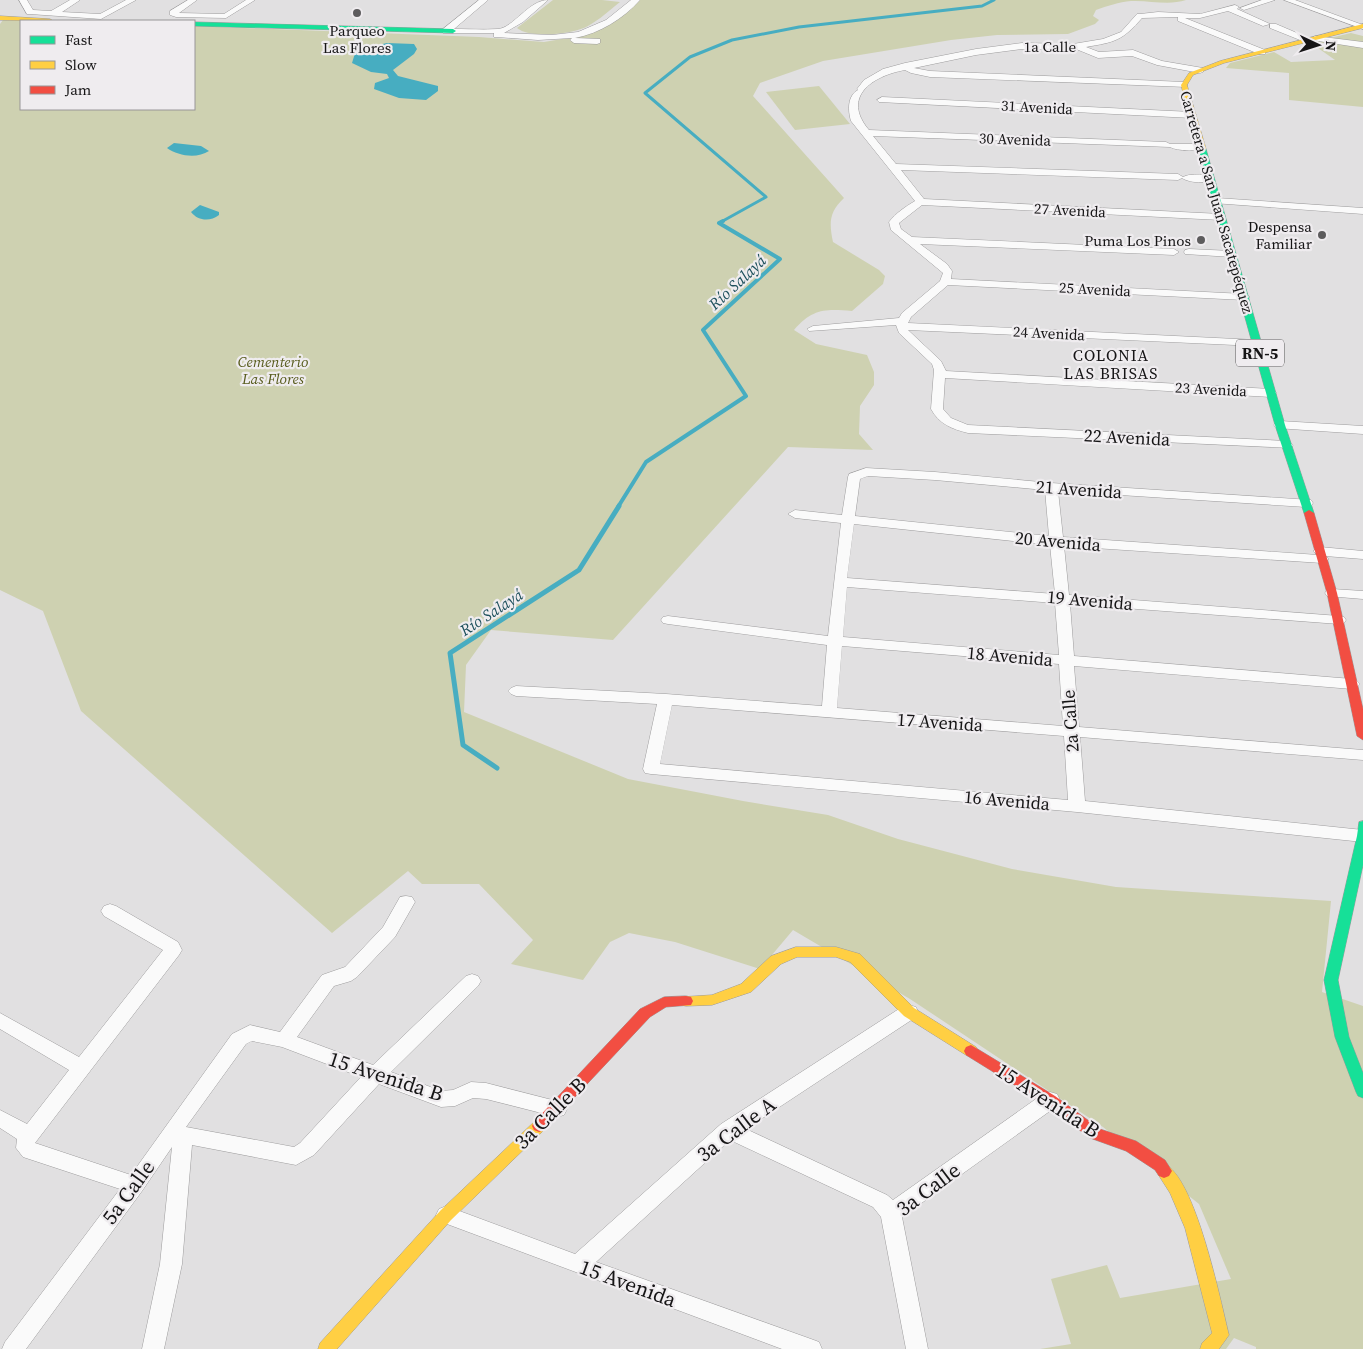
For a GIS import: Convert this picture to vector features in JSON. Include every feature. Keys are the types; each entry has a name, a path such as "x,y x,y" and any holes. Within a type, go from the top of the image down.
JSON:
{"main road":[{"path":"0,18 51,18"},
{"path":"195,24 449,31"},
{"name":"Carretera a San Juan Sacatepéquez","path":"1362,27 1229,60 1188,76 1184,85 1280,425 1306,503 1332,593 1363,736"},
{"path":"1363,826 1363,835 1331,980 1342,1037 1363,1092"},
{"name":"15 Avenida B","path":"815,951 836,952 854,958 909,1012 1050,1100 1095,1134 1131,1146 1160,1165 1177,1187 1189,1213 1221,1335 1208,1349"},
{"name":"3a Calle B","path":"326,1349 446,1215 557,1109 645,1013 664,1002 712,1000 746,988 776,960 796,952 815,951"}],"street":[{"path":"23,0 30,12 51,18 102,17 132,0"},
{"path":"51,18 76,0"},
{"path":"193,0 174,14 226,16 252,0"},
{"path":"449,31 484,0"},
{"path":"498,33 520,20 544,0"},
{"path":"449,31 545,36 574,32 599,23 628,0"},
{"path":"555,38 598,28 636,0"},
{"name":"1a Calle","path":"920,202 896,167 864,132 856,121 852,110 860,91 876,75 905,66 1008,47 1078,47 1105,41 1124,34 1140,16 1158,14 1200,16 1271,0"},
{"path":"1288,0 1362,27"},
{"path":"1237,8 1270,25 1312,40 1363,45"},
{"path":"1176,16 1262,52"},
{"path":"498,33 534,38 597,41"},
{"path":"1078,47 1098,55 1133,53 1160,63 1200,70"},
{"path":"905,66 914,71 930,74 1184,85"},
{"name":"31 Avenida","path":"882,100 1192,115"},
{"name":"30 Avenida","path":"864,132 1201,147"},
{"path":"896,167 1210,179"},
{"path":"920,202 903,212 894,222 896,230 910,240 946,275 901,323 903,331 937,363 940,374"},
{"name":"27 Avenida","path":"920,202 1221,217"},
{"path":"1218,203 1363,211"},
{"path":"1233,204 1363,215"},
{"path":"910,240 1174,252"},
{"path":"1189,252 1232,254"},
{"name":"25 Avenida","path":"946,275 1244,297"},
{"name":"24 Avenida","path":"813,329 901,323 1257,343"},
{"name":"23 Avenida","path":"940,374 1271,393"},
{"name":"22 Avenida","path":"940,374 938,409 940,414 956,426 968,429 1286,445"},
{"path":"1280,425 1363,430"},
{"name":"21 Avenida","path":"849,520 854,477 866,472 936,476 1051,487 1306,503"},
{"name":"2a Calle","path":"1051,487 1062,598 1077,806"},
{"name":"20 Avenida","path":"795,514 1055,541 1321,555"},
{"path":"829,713 840,582 849,520"},
{"path":"1321,555 1363,555"},
{"name":"19 Avenida","path":"840,582 1339,620"},
{"path":"1332,593 1363,595"},
{"name":"18 Avenida","path":"668,620 835,641 1352,684"},
{"name":"17 Avenida","path":"516,691 666,699 1363,755"},
{"name":"16 Avenida","path":"666,699 651,769 1077,806 1363,835"},
{"path":"284,1040 328,980 345,976 351,972 389,932 406,902"},
{"path":"29,1144 80,1067 173,950 172,947 110,910"},
{"path":"154,1349 171,1264 177,1133 296,1156 307,1149 375,1075 472,980"},
{"name":"3a Calle A","path":"578,1265 728,1130 909,1012"},
{"path":"0,1020 80,1067"},
{"name":"15 Avenida B","path":"244,1035 250,1033 284,1040 442,1099 455,1098 471,1090 486,1091 557,1109"},
{"name":"5a Calle","path":"12,1349 135,1185 177,1133 239,1038 244,1035"},
{"name":"3a Calle","path":"918,1349 891,1213 1050,1100"},
{"path":"0,1118 29,1144 135,1185"},
{"path":"728,1130 880,1201 891,1213"},
{"name":"15 Avenida","path":"446,1215 811,1349"}],"green space":[{"path":"553,0 620,2 592,24 581,29 563,33 541,34 517,28"},
{"name":"Cementerio Las Flores","path":"637,0 1186,0 1166,3 1131,1 1113,4 1096,10 1093,16 1099,20 1095,24 1068,34 997,35 951,40 823,61 760,83 753,96 844,198 835,208 831,218 833,242 879,270 885,276 883,284 852,311 827,310 820,312 807,317 794,330 816,344 867,355 874,372 874,385 860,406 859,434 873,450 788,447 613,640 491,630 466,665 464,712 628,779 828,815 898,839 1012,869 1116,887 1331,901 1322,992 1363,1006 1363,1349 1256,1349 1256,1347 1234,1338 1226,1349 1040,1349 1071,1344 1051,1279 1107,1265 1120,1298 1231,1279 1199,1204 1103,1127 910,999 793,930 760,969 675,942 629,933 610,942 583,980 511,964 533,940 479,884 422,884 408,871 332,933 81,711 43,611 0,590 0,24 3,20 20,21 20,110 195,110 195,26 479,37 544,42 568,38 591,31"},
{"path":"1363,30 1351,33 1363,36 1363,107 1289,100 1289,73 1226,68 1230,63 1274,52 1291,62 1335,60 1318,48 1333,44 1314,42"},
{"path":"819,86 850,124 795,130 766,92"}],"water":[{"path":"387,43 414,44 417,49 414,54 393,70 398,76 438,86 438,91 426,100 399,98 374,89 375,83 389,78 387,74 371,72 352,63 356,50"},
{"path":"174,143 201,146 209,151 193,156 182,155 167,148"},
{"path":"200,205 219,212 219,215 208,220 197,217 191,212"}],"waterway":[{"name":"Río Salayá","path":"721,222 766,197 645,93 690,57 732,40 799,27 982,6 994,0"},
{"name":"Río Salayá","path":"618,507 646,462 746,396 703,330 780,259 719,223 721,222"},
{"name":"Río Salayá","path":"497,768 463,745 450,653 579,570 619,506"}],"traffic: fast":[{"path":"195,24 453,31"},
{"path":"1202,149 1280,425 1309,513"},
{"path":"1363,825 1363,836 1331,980 1342,1037 1363,1092"}],"traffic: slow":[{"path":"0,18 33,20"},
{"path":"1202,149 1184,85 1191,74 1222,62 1363,26"},
{"path":"686,1001 712,1000 746,988 776,960 796,952 836,952 855,958 909,1012 971,1051"},
{"path":"326,1349 446,1215 539,1126"},
{"path":"1164,1171 1185,1207 1206,1271 1221,1335 1208,1349"}],"traffic: jam":[{"path":"1309,513 1332,593 1363,736"},
{"path":"539,1126 645,1013 664,1002 686,1001"},
{"path":"971,1051 1050,1100 1095,1134 1131,1146 1160,1165 1164,1171"}],"place":[{"name":"Parqueo Las Flores","path":"357,13"},
{"name":"Despensa Familiar","path":"1322,235"},
{"name":"Puma Los Pinos","path":"1201,240"}],"district":[{"name":"COLONIA LAS BRISAS","path":"1111,364"}]}
